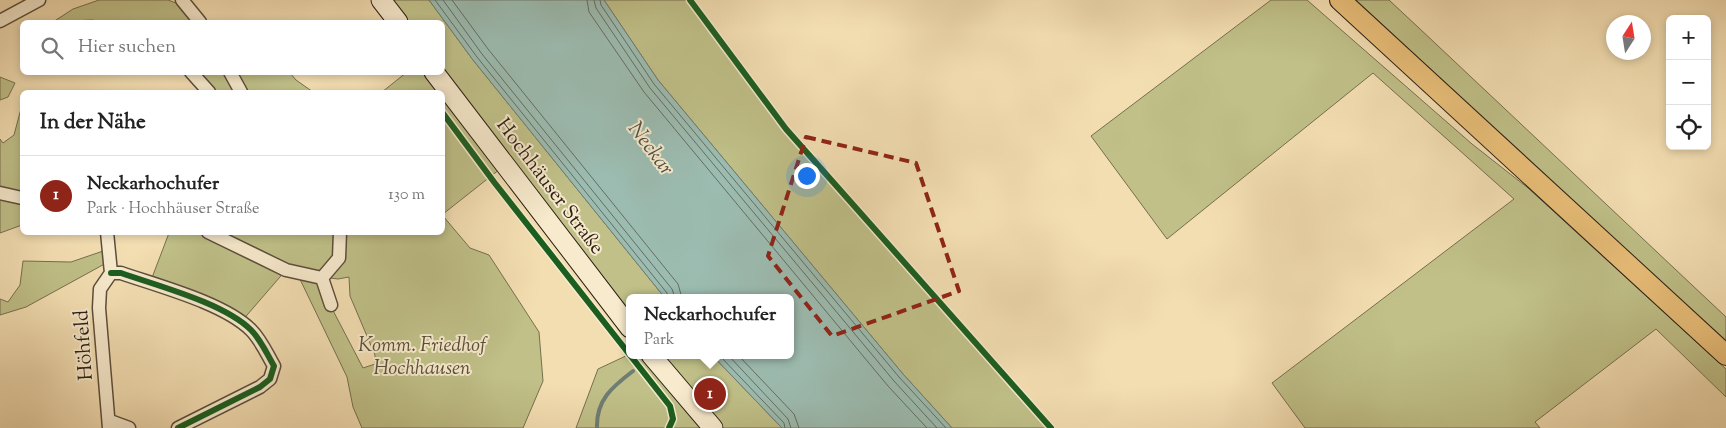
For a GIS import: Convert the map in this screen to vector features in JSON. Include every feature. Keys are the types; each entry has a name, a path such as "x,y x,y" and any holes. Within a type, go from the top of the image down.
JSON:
{"main road":[{"path":"381,0 396,20"},
{"path":"1340,0 1726,355"},
{"name":"Hochhäuser Straße","path":"436,75 626,323"},
{"path":"654,359 713,428"}],"street":[{"path":"0,21 39,0"},
{"path":"182,0 198,20"},
{"path":"194,75 207,90"},
{"path":"232,75 240,90"},
{"path":"0,192 20,197"},
{"path":"107,235 111,274 121,272 211,305 232,316 251,330 274,366 270,379 260,387 178,428"},
{"path":"214,235 286,270 322,278"},
{"path":"322,278 339,258 340,235"},
{"name":"Höhfeld","path":"110,425 99,308 100,289 111,274"},
{"path":"322,278 331,305"},
{"path":"110,425 129,428"}],"highlighted area":[{"path":"806,137 916,163 959,291 832,336 768,256"}],"green space":[{"path":"99,0 168,0 189,8 198,20 56,20 73,9"},
{"path":"391,0 429,0 444,20 406,20"},
{"path":"604,0 690,0 786,129 1051,428 952,428 903,374 658,80"},
{"path":"1271,0 1307,0 1472,144 1528,188 1726,369 1726,397 1656,329 1535,422 1540,428 1305,428 1272,383 1514,199 1373,73 1167,239 1091,136"},
{"path":"1356,0 1389,0 1726,317 1726,343"},
{"path":"445,22 473,60 662,294 626,294 626,311 445,73"},
{"path":"193,75 292,75 310,90 207,90"},
{"path":"403,75 429,75 440,90 384,90"},
{"path":"0,77 15,83 8,97 0,100"},
{"path":"445,96 500,169 445,212"},
{"path":"20,112 20,226 0,233 0,139 3,143 14,135"},
{"name":"Komm. Friedhof Hochhausen","path":"445,218 470,248 489,255 539,332 543,381 523,428 362,428 353,407 347,377 297,273 286,270 241,322 150,283 168,235 445,235","holes":["315,276 338,279 349,277 350,296 375,355 375,364 363,368"]},
{"path":"109,249 110,261 26,307 0,315 0,299 8,302 20,285 23,261 71,262"},
{"path":"626,356 626,359 716,359 782,428 576,428 598,369"}],"water":[{"name":"Neckar","path":"429,0 604,0 658,80 903,374 952,428 782,428 716,359 794,359 794,294 662,294 473,60"}],"waterway":[{"path":"597,428 597,418 602,402 612,389 633,371"}],"cycle path":[{"path":"690,0 786,129 1051,428"},
{"path":"445,116 494,182 626,350"},
{"path":"111,273 121,273 190,296 239,320 255,334 274,366 270,379 260,387 178,428"},
{"path":"633,359 670,406 673,419 669,428"}],"place":[{"name":"Neckarhochufer","path":"710,394"}]}
